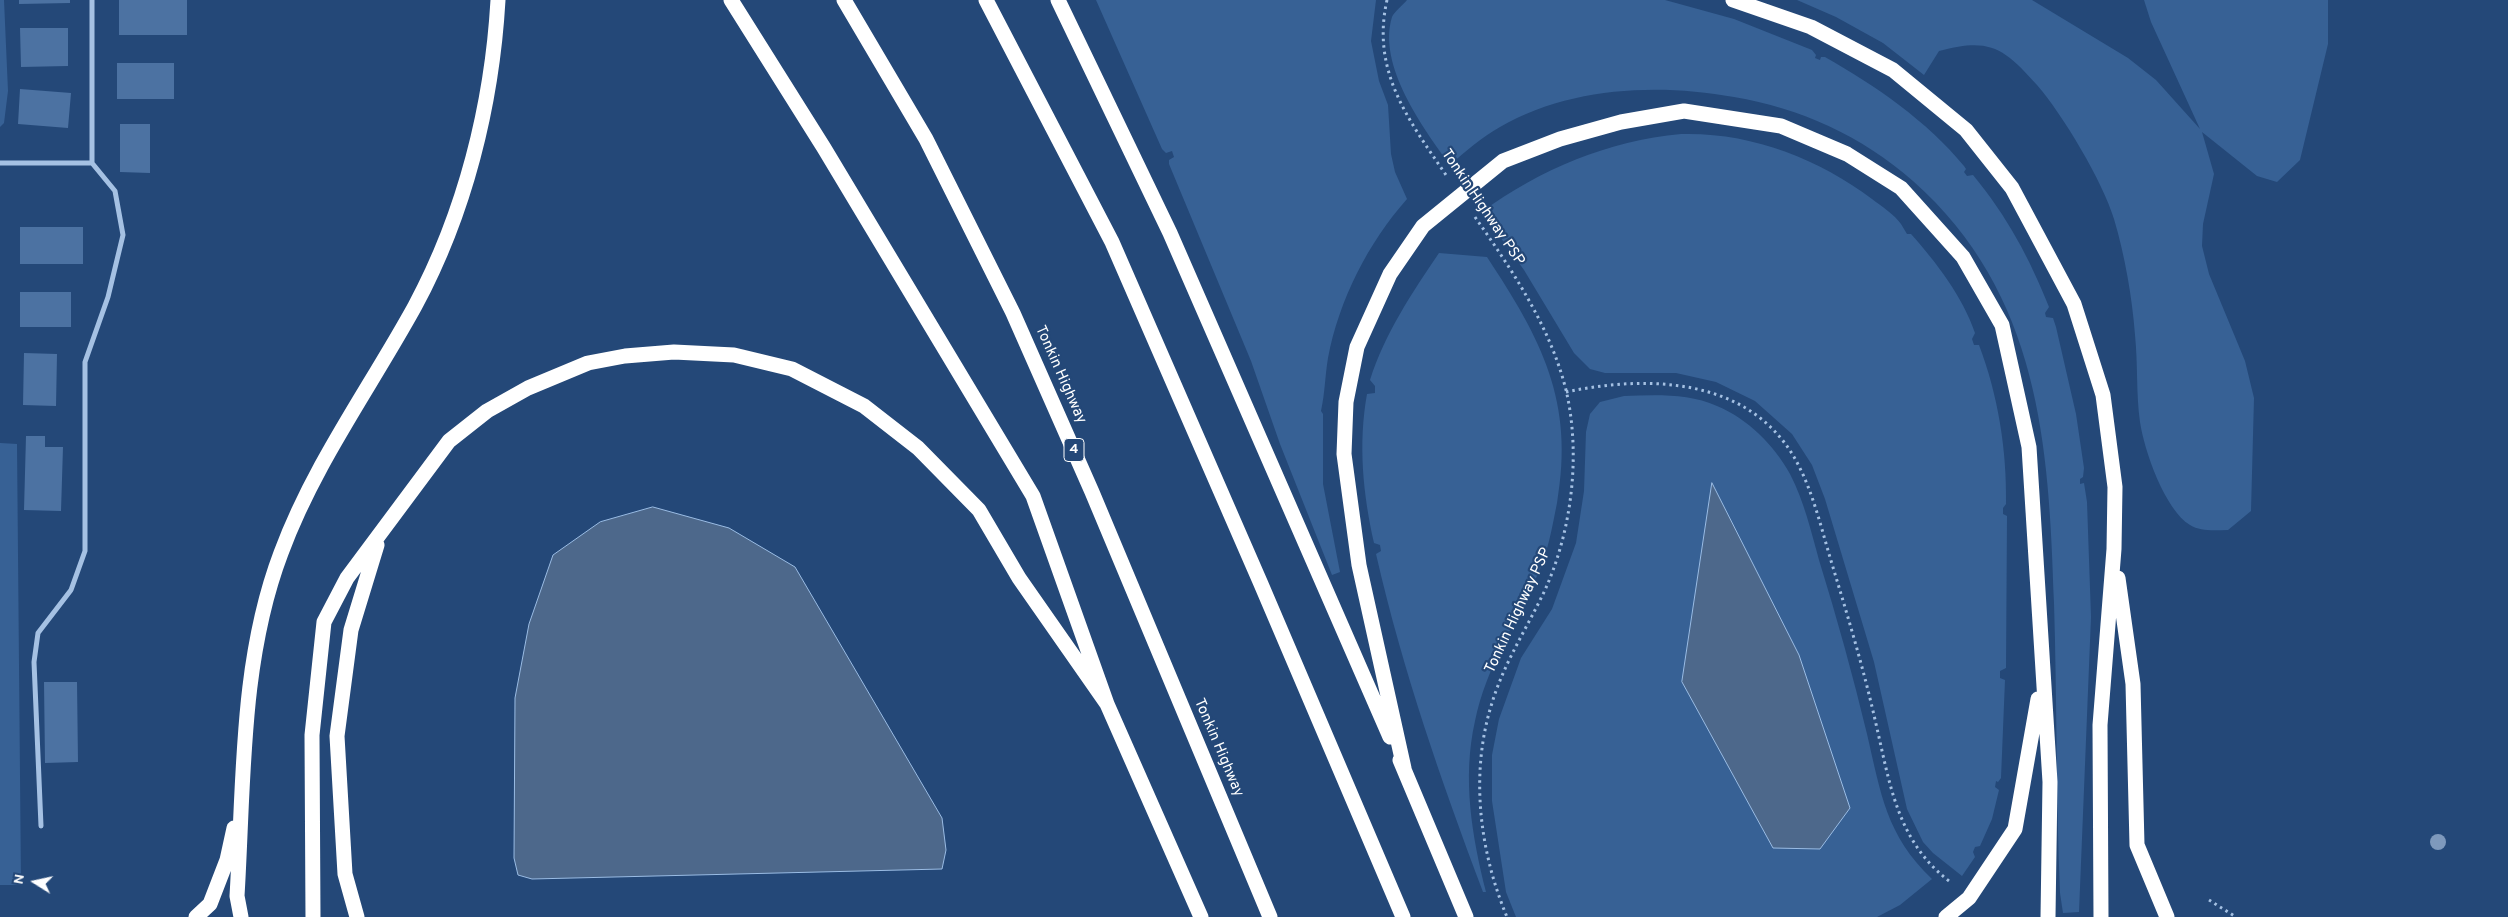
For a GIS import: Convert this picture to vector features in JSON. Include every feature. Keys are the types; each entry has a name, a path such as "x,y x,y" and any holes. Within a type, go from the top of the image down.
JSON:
{"highway":[{"path":"241,917 237,896 246,735 253,666 262,608 281,552 321,462 415,305 449,233 474,154 496,41 498,0"},
{"path":"731,0 824,148 1033,496 1107,704 1201,917"},
{"name":"Tonkin Highway","path":"844,0 926,139 1013,313 1092,492 1270,917"},
{"path":"986,0 1112,242 1258,575 1403,917"},
{"path":"1058,0 1170,233 1404,768 1466,917"},
{"path":"1733,0 1811,27 1893,70 1966,130 2012,188 2074,304 2103,395 2115,487 2114,549 2100,725 2101,917"},
{"path":"1404,768 1359,565 1344,454 1346,402 1357,347 1390,274 1423,226 1503,162 1560,139 1621,122 1684,111 1781,126 1847,154 1901,188 1963,257 2002,325 2029,447 2050,782 2048,917"},
{"path":"313,917 312,735 324,622 347,578 449,441 487,411 528,388 588,363 625,356 674,352 734,355 792,370 864,406 918,448 979,510 1019,578 1107,704"},
{"path":"357,917 345,874 337,736 351,630 380,536"},
{"path":"2114,549 2133,684 2137,845 2167,917"},
{"path":"1946,917 1969,898 2015,830 2042,678"},
{"path":"196,917 210,904 227,860 243,790"}],"street":[{"path":"41,826 34,662 38,633 71,590 85,551 85,362 108,297 123,235 115,191 92,163 92,0"},
{"path":"0,163 92,163"}],"path":[{"name":"Tonkin Highway PSP","path":"1388,0 1382,43 1388,72 1404,113 1450,181"},
{"name":"Tonkin Highway PSP","path":"1472,213 1515,278 1543,326 1554,350 1566,392 1572,443 1569,506 1565,534 1545,589 1500,680 1485,729 1480,760 1479,789 1490,873 1507,917"},
{"path":"1566,392 1628,384 1662,384 1698,388 1715,393 1752,412 1768,424 1781,440 1801,471 1817,512 1866,680 1898,812 1914,846 1929,864 1954,885"},
{"path":"2209,900 2236,917"}],"shaded area":[{"path":"0,0 4,0 8,91 4,123 0,127"},
{"path":"1096,0 1376,0 1371,41 1379,81 1388,105 1391,154 1395,172 1407,199 1380,234 1357,273 1340,315 1328,358 1321,411 1323,414 1323,484 1340,572 1332,575 1280,444 1251,361 1169,164 1169,160 1174,157 1172,151 1166,153 1162,149"},
{"path":"1407,0 1665,0 1734,19 1812,50 1816,55 1815,58 1820,60 1821,57 1825,57 1882,92 1934,134 1964,166 1966,169 1964,172 1967,176 1973,175 1997,206 2017,238 2034,272 2049,307 2045,313 2046,317 2053,318 2056,327 2076,414 2084,468 2080,484 2084,483 2087,502 2091,617 2079,912 2063,913 2060,893 2052,544 2048,486 2041,429 2029,375 2012,322 1988,272 1955,225 1913,181 1893,165 1873,150 1829,126 1783,108 1734,97 1705,93 1675,90 1614,92 1584,96 1555,103 1500,127 1468,149 1450,165 1427,133 1405,95 1391,55 1389,36 1392,17"},
{"path":"1797,0 2032,0 2128,58 2156,80 2200,129 2151,22 2144,0 2328,0 2328,44 2300,160 2277,182 2257,176 2202,132 2214,174 2203,224 2202,246 2209,274 2245,361 2254,398 2251,511 2228,530 2199,529 2190,525 2181,517 2172,507 2164,493 2151,463 2142,434 2132,306 2125,262 2114,219 2092,168 2070,131 2037,85 2005,54 1984,46 1971,45 1939,51 1924,75 1883,43 1836,17"},
{"path":"1681,134 1732,138 1782,150 1829,171 1851,184 1892,214 1907,234 1911,234 1939,268 1956,293 1975,333 1972,339 1974,345 1979,345 1996,403 2005,463 2006,504 2003,508 2003,514 2007,516 2006,668 2000,671 2000,678 2005,680 2001,778 1998,782 1996,781 1995,787 1999,790 1992,819 1980,846 1975,847 1973,852 1975,857 1962,876 1933,853 1923,842 1907,809 1874,662 1825,499 1812,465 1792,434 1755,401 1716,382 1676,373 1605,373 1590,369 1574,353 1524,270 1482,212 1551,170 1601,150 1627,143"},
{"path":"1439,253 1487,257 1538,344 1549,372 1557,402 1561,433 1561,467 1557,503 1547,549 1537,576 1486,683 1471,743 1469,764 1470,807 1486,892 1483,892 1452,809 1398,641 1376,554 1381,551 1380,545 1374,543 1363,469 1363,431 1367,394 1375,393 1375,386 1370,380 1391,330 1409,298"},
{"path":"1659,395 1683,397 1706,402 1728,411 1750,426 1768,443 1790,474 1807,516 1862,712 1882,795 1895,830 1904,846 1932,879 1900,905 1877,917 1516,917 1506,892 1492,801 1492,755 1499,719 1521,658 1552,609 1576,543 1584,491 1586,432 1590,414 1600,402 1624,396"},
{"path":"0,443 17,444 21,885 0,885"},
{"path":"1712,483 1799,655 1850,808 1820,849 1773,848 1682,682"},
{"path":"653,507 729,528 795,567 942,818 946,850 942,869 532,879 518,875 514,858 515,698 529,624 553,555 600,522"}],"building":[{"path":"19,0 70,0 70,3 19,4"},
{"path":"119,0 187,0 187,35 119,35"},
{"path":"20,28 68,28 68,66 21,67"},
{"path":"117,63 174,63 174,99 117,99"},
{"path":"20,89 71,93 68,128 18,124"},
{"path":"120,124 150,124 150,173 120,172"},
{"path":"20,227 83,227 83,264 20,264"},
{"path":"20,292 71,292 71,327 20,327"},
{"path":"24,353 57,354 56,406 23,405"},
{"path":"26,436 45,436 45,447 63,447 61,511 24,510"},
{"path":"44,682 77,682 78,762 45,763"}]}
